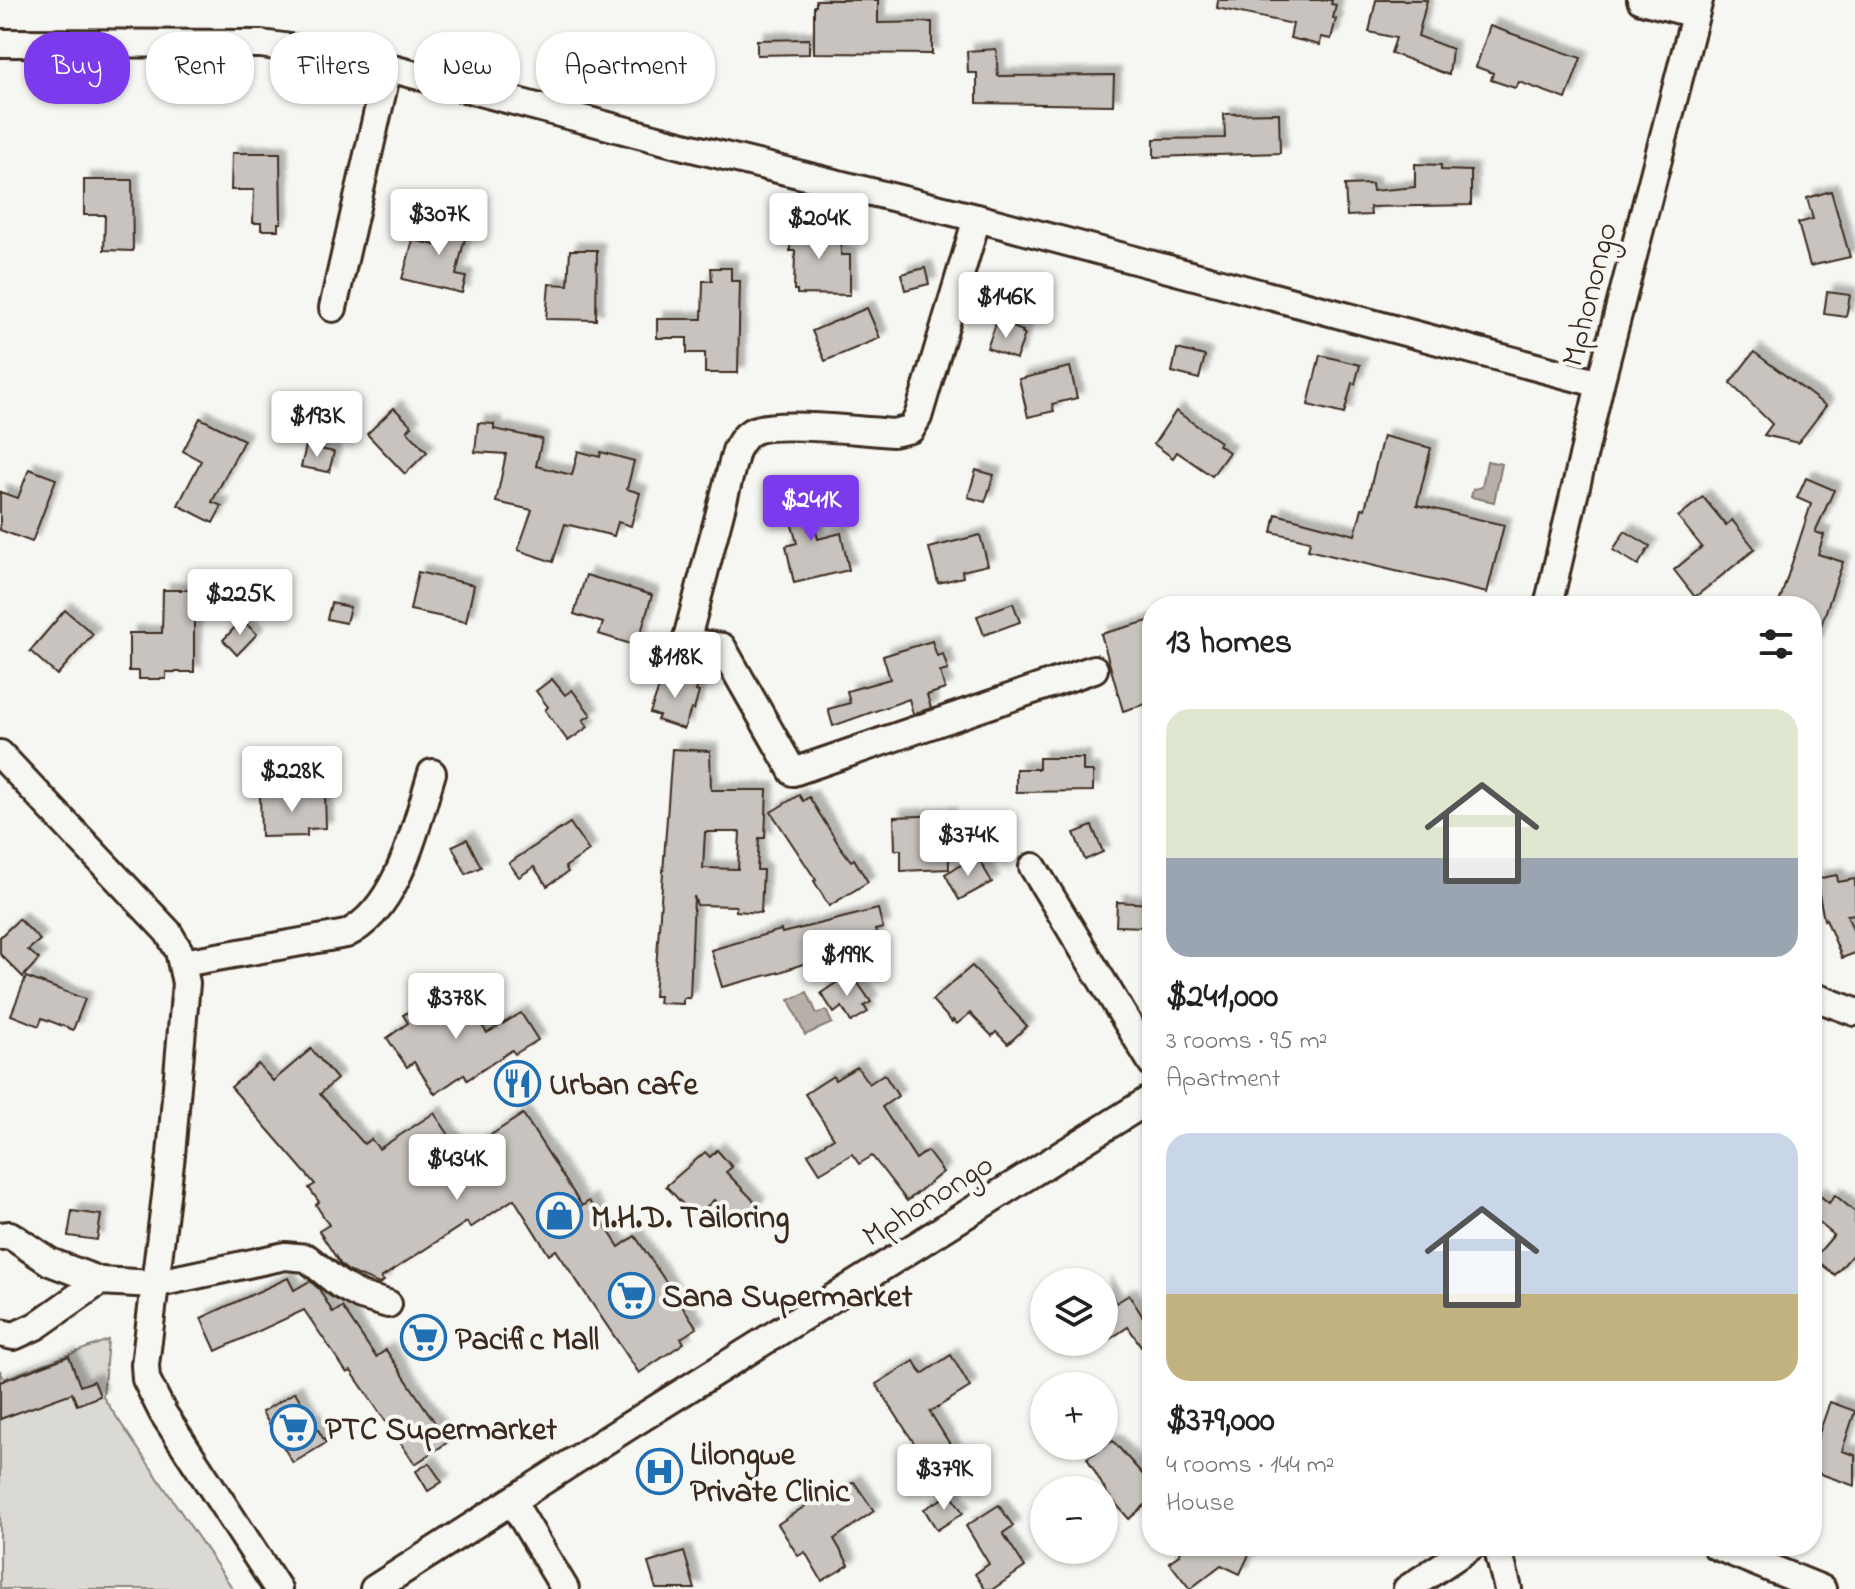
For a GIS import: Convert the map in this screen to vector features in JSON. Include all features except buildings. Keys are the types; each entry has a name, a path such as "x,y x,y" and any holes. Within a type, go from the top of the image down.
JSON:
{"street":[{"path":"1641,0 1697,7"},
{"name":"Mphonongo","path":"1550,596 1600,384 1697,7"},
{"path":"0,43 270,45"},
{"path":"398,70 688,147 977,218 1600,384"},
{"path":"333,308 380,104"},
{"path":"977,218 918,417 911,429 893,433 763,428 751,431 742,440 736,451 686,642 722,647 793,772 1094,669"},
{"path":"0,754 168,932 183,963 186,983 172,1139 145,1365 146,1379 163,1413 278,1589"},
{"path":"183,963 346,934 358,928 381,905 408,849 432,773"},
{"path":"1033,867 1142,1047"},
{"path":"1822,1000 1855,1012"},
{"name":"Mphonongo","path":"374,1589 1142,1104"},
{"path":"0,1236 10,1235 50,1262 100,1281 154,1284 285,1256 307,1258 339,1284 361,1296 388,1304"},
{"path":"0,1333 14,1336 36,1326 100,1281"},
{"path":"512,1501 565,1589"},
{"path":"1407,1589 1457,1556"},
{"path":"1500,1556 1508,1589"},
{"path":"1741,1556 1822,1589"}],"shaded area":[{"path":"1487,461 1502,464 1494,502 1471,497 1473,489 1482,487"},
{"path":"807,992 817,1014 826,1010 832,1023 805,1035 789,1000"},
{"path":"108,1340 103,1397 233,1589 0,1589 0,1370 4,1379"}],"place":[{"name":"Urban cafe","path":"518,1083"},
{"name":"M.H.D. Tailoring","path":"560,1216"},
{"name":"Sana Supermarket","path":"631,1295"},
{"name":"Pacific Mall","path":"424,1338"},
{"name":"PTC Supermarket","path":"294,1428"},
{"name":"Lilongwe Private Clinic","path":"659,1471"}]}
